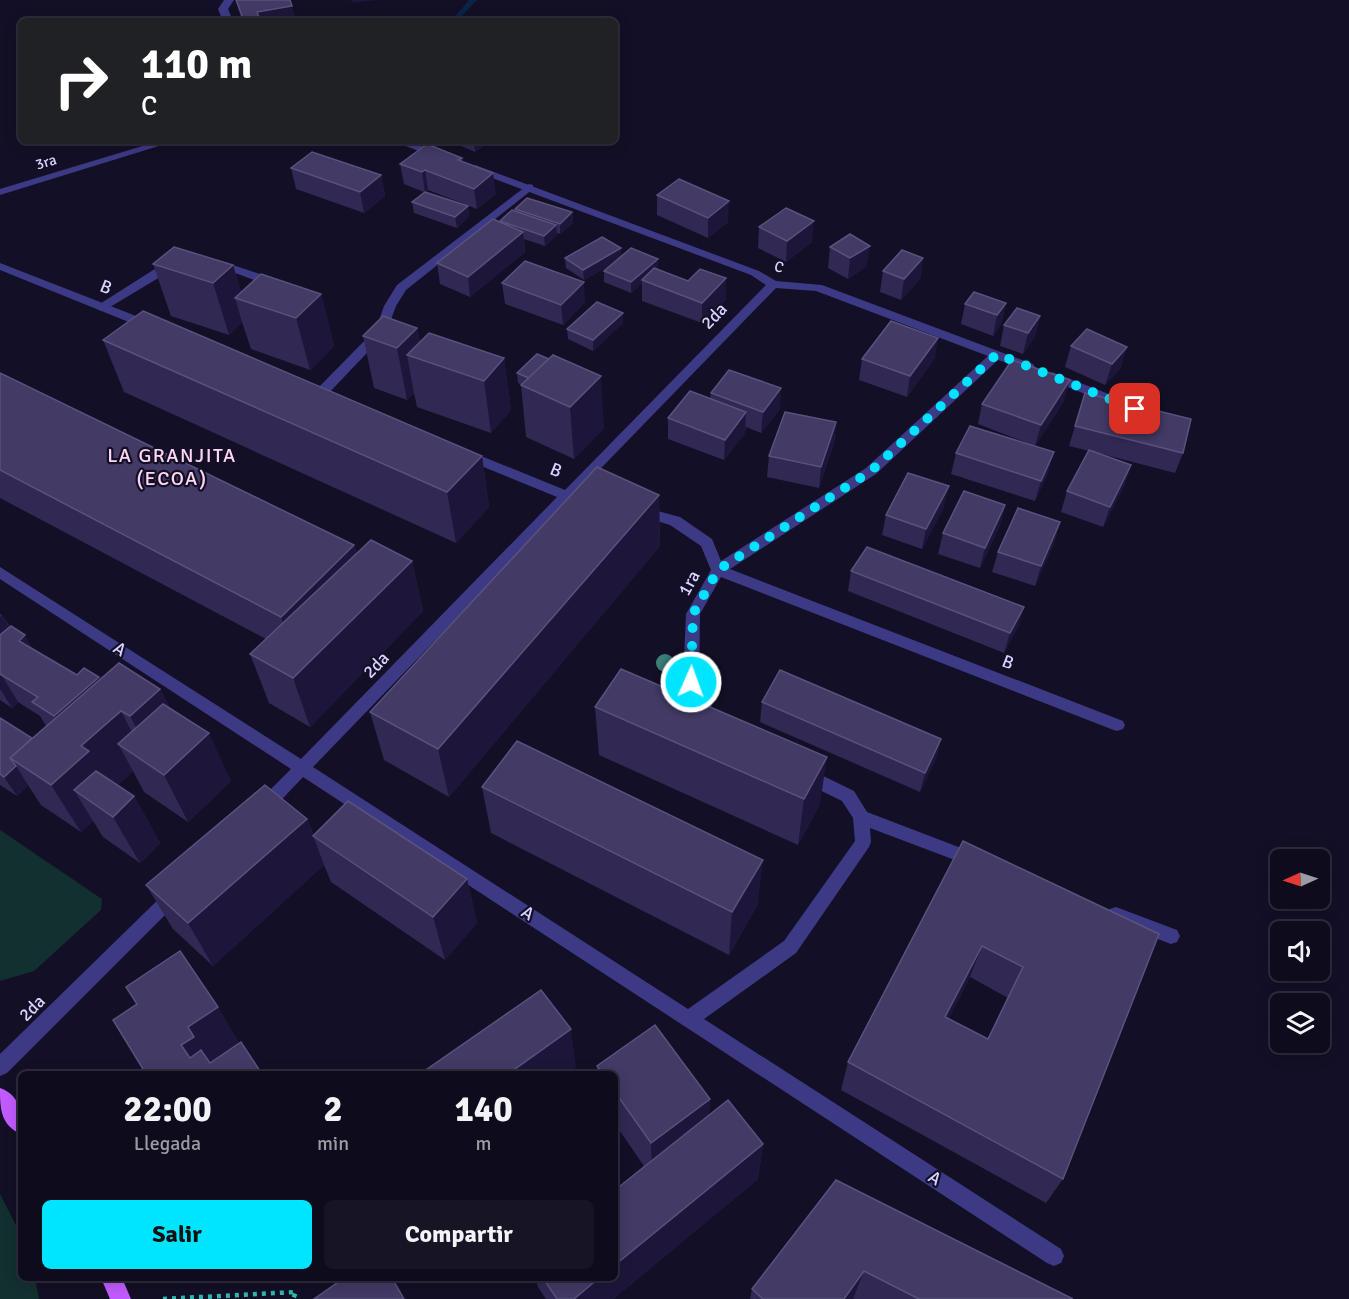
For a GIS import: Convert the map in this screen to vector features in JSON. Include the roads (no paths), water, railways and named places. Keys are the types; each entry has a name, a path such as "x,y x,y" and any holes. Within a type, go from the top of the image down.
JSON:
{"main road":[{"path":"0,1096 18,1120"},
{"path":"112,1281 121,1299"}],"street":[{"path":"227,18 224,9 229,0"},
{"name":"3ra","path":"0,192 160,144"},
{"name":"C","path":"407,144 529,187 755,273 773,284 818,288 997,354 1134,408"},
{"path":"319,395 382,330 390,306 401,288 529,187"},
{"path":"101,307 162,269 188,261"},
{"path":"205,261 213,261 274,283"},
{"name":"B","path":"0,266 167,333"},
{"name":"2da","path":"252,818 773,284"},
{"name":"1ra","path":"726,734 716,729 691,682 693,614 718,570 871,471 997,354"},
{"name":"B","path":"449,448 595,508 606,508"},
{"path":"628,508 675,521 699,537 707,543 718,570"},
{"name":"B","path":"718,570 1117,725"},
{"name":"A","path":"0,572 1054,1256"},
{"path":"690,1018 790,947 863,842 861,816 848,796 787,765"},
{"path":"861,816 994,868"},
{"name":"2da","path":"0,1067 185,884"},
{"path":"1105,911 1171,936"}],"waterway":[{"path":"456,18 473,0"}],"district":[{"name":"LA GRANJITA (ECOA)","path":"172,466"}]}
